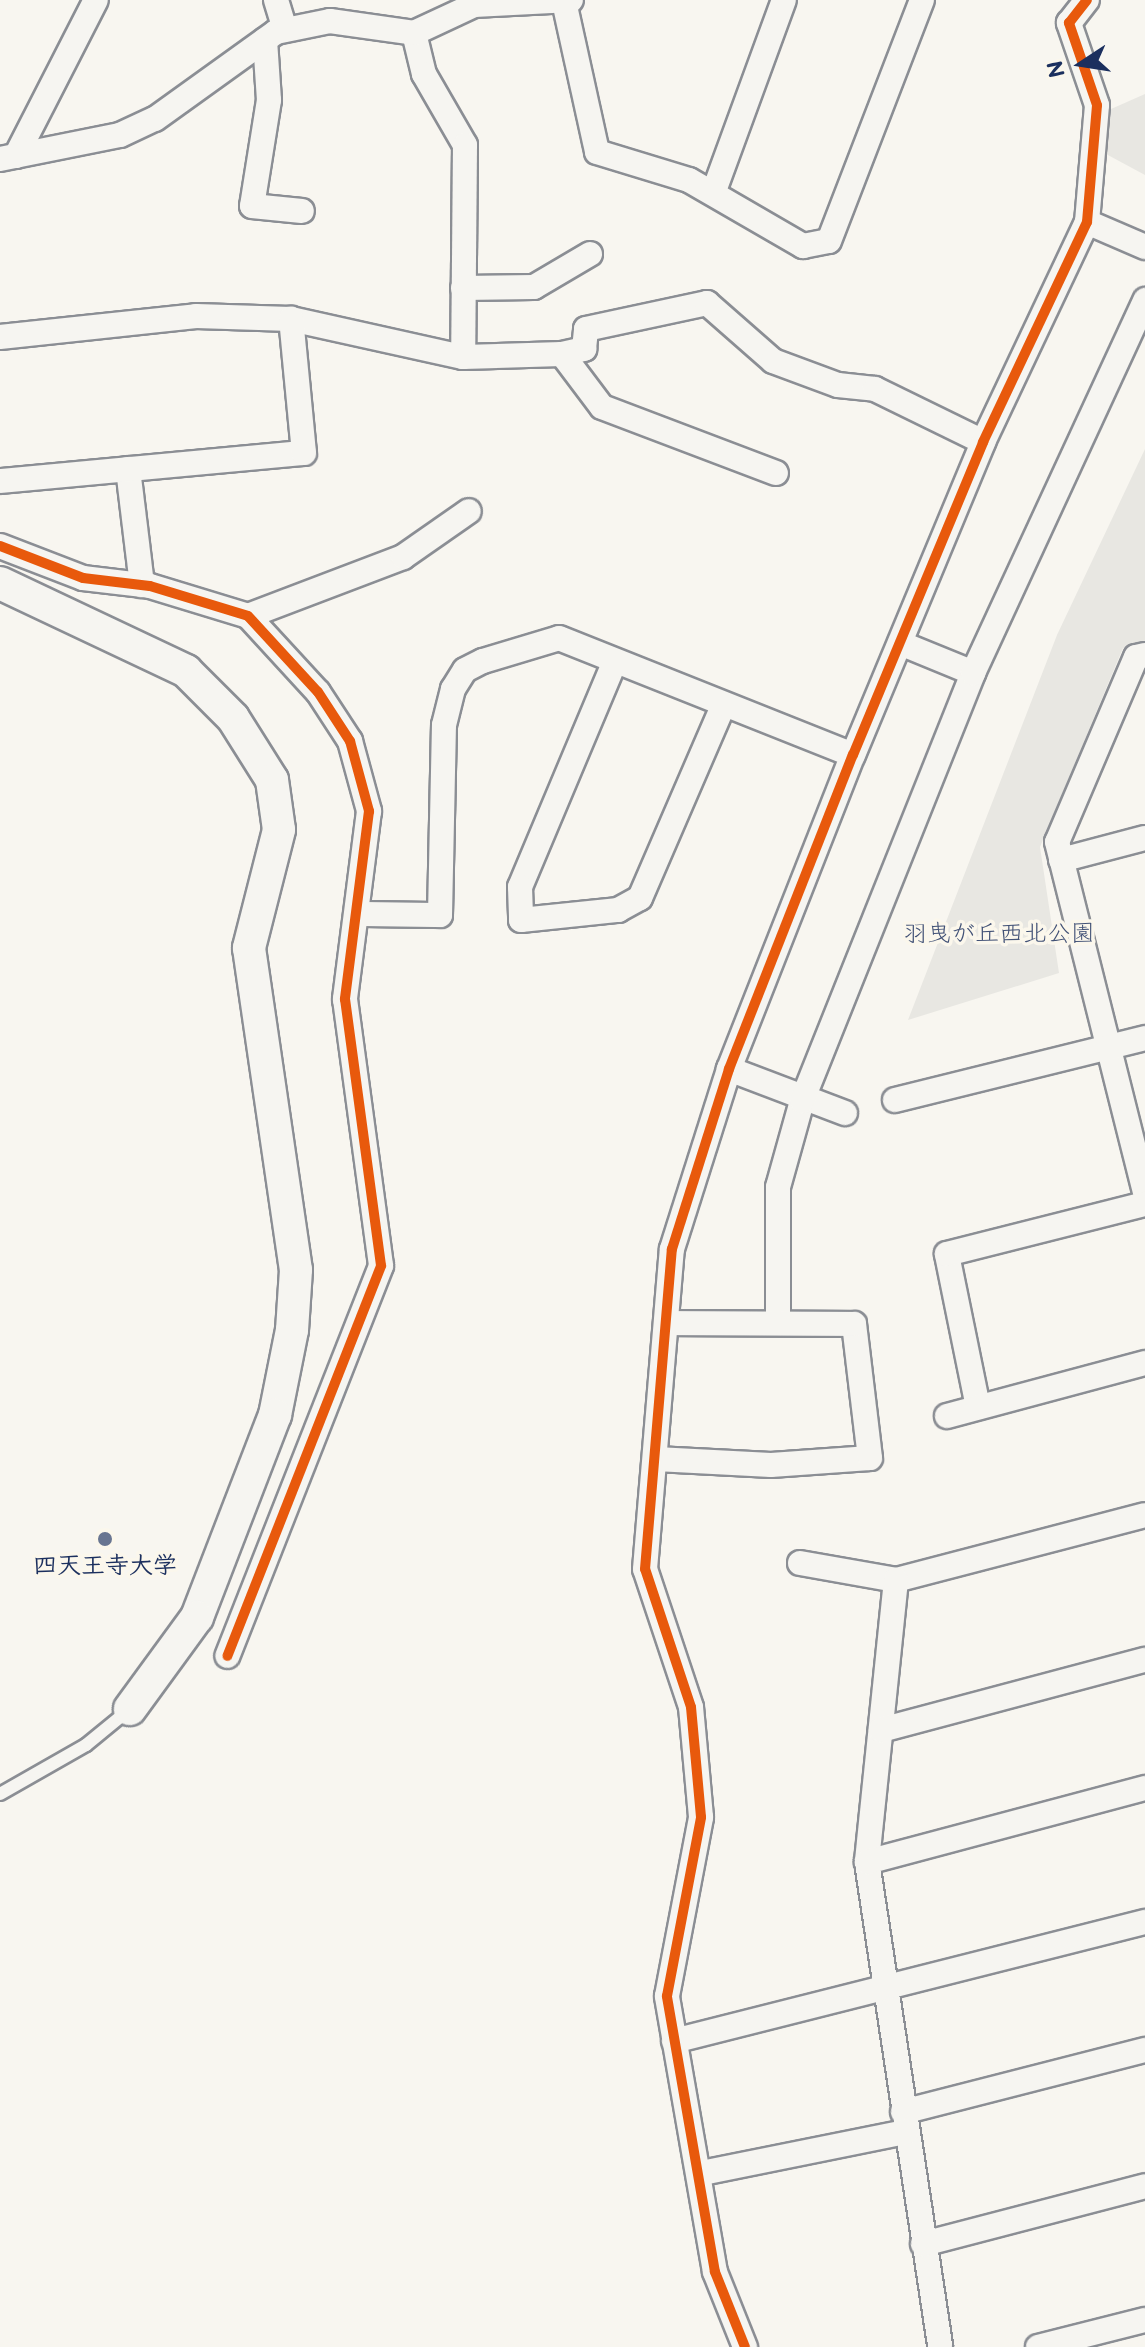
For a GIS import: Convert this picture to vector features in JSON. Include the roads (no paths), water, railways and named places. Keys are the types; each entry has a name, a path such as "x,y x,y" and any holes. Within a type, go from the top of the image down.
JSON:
{"street":[{"path":"8,158 96,0"},
{"path":"276,0 269,100 252,206 302,211"},
{"path":"714,191 784,0"},
{"path":"8,158 120,135 155,119 275,35 330,21 414,33 474,5 568,3 597,152 714,191 803,246 829,241 922,0"},
{"path":"745,2347 715,2272 702,2173 674,2041 669,1969 698,1854 701,1760 645,1569 672,1249 729,1069 853,755 983,442 1087,222 1097,105 1069,23 1087,0"},
{"path":"414,33 424,74 465,145 463,357"},
{"path":"1087,222 1145,247"},
{"path":"463,288 534,287 590,254"},
{"path":"778,1323 778,1187 802,1101 973,673 1145,300"},
{"path":"0,337 196,316 291,319 463,357 562,354 584,349 586,329 707,303 773,361 838,385 875,389 983,442"},
{"path":"0,481 304,453 291,319"},
{"path":"562,354 602,407 776,473"},
{"path":"128,469 142,585"},
{"path":"248,616 403,557 469,511"},
{"path":"0,546 83,578 142,585 248,616 318,692 350,741 369,811 345,999 381,1266 227,1656"},
{"path":"0,583 186,671 233,718 272,780 279,830 249,948 296,1270 292,1330 275,1415 197,1617 130,1709"},
{"path":"358,914 440,915 444,725 465,670 559,638 853,755"},
{"path":"900,643 973,673"},
{"path":"1145,655 1136,657 1057,842 1145,1193"},
{"path":"615,661 520,887 521,920 618,910 640,898 724,704"},
{"path":"1061,860 1145,838"},
{"path":"895,1100 1145,1038"},
{"path":"729,1069 802,1101 845,1113"},
{"path":"978,1407 947,1254 1145,1204"},
{"path":"656,1459 771,1465 870,1458 854,1324 667,1323"},
{"path":"947,1416 1145,1363"},
{"path":"800,1563 896,1580 1145,1515"},
{"path":"896,1580 867,1862 940,2347"},
{"path":"881,1730 1145,1660"},
{"path":"867,1862 1145,1788"},
{"path":"674,2041 1145,1922"},
{"path":"702,2173 905,2122 1145,2050"},
{"path":"923,2244 1145,2186"},
{"path":"1038,2347 1145,2320"}],"lane":[{"path":"0,1794 86,1745 130,1709"}],"place":[{"name":"四天王寺大学","path":"105,1539"}],"park label":[{"name":"羽曳が丘西北公園","path":"999,934"}]}
